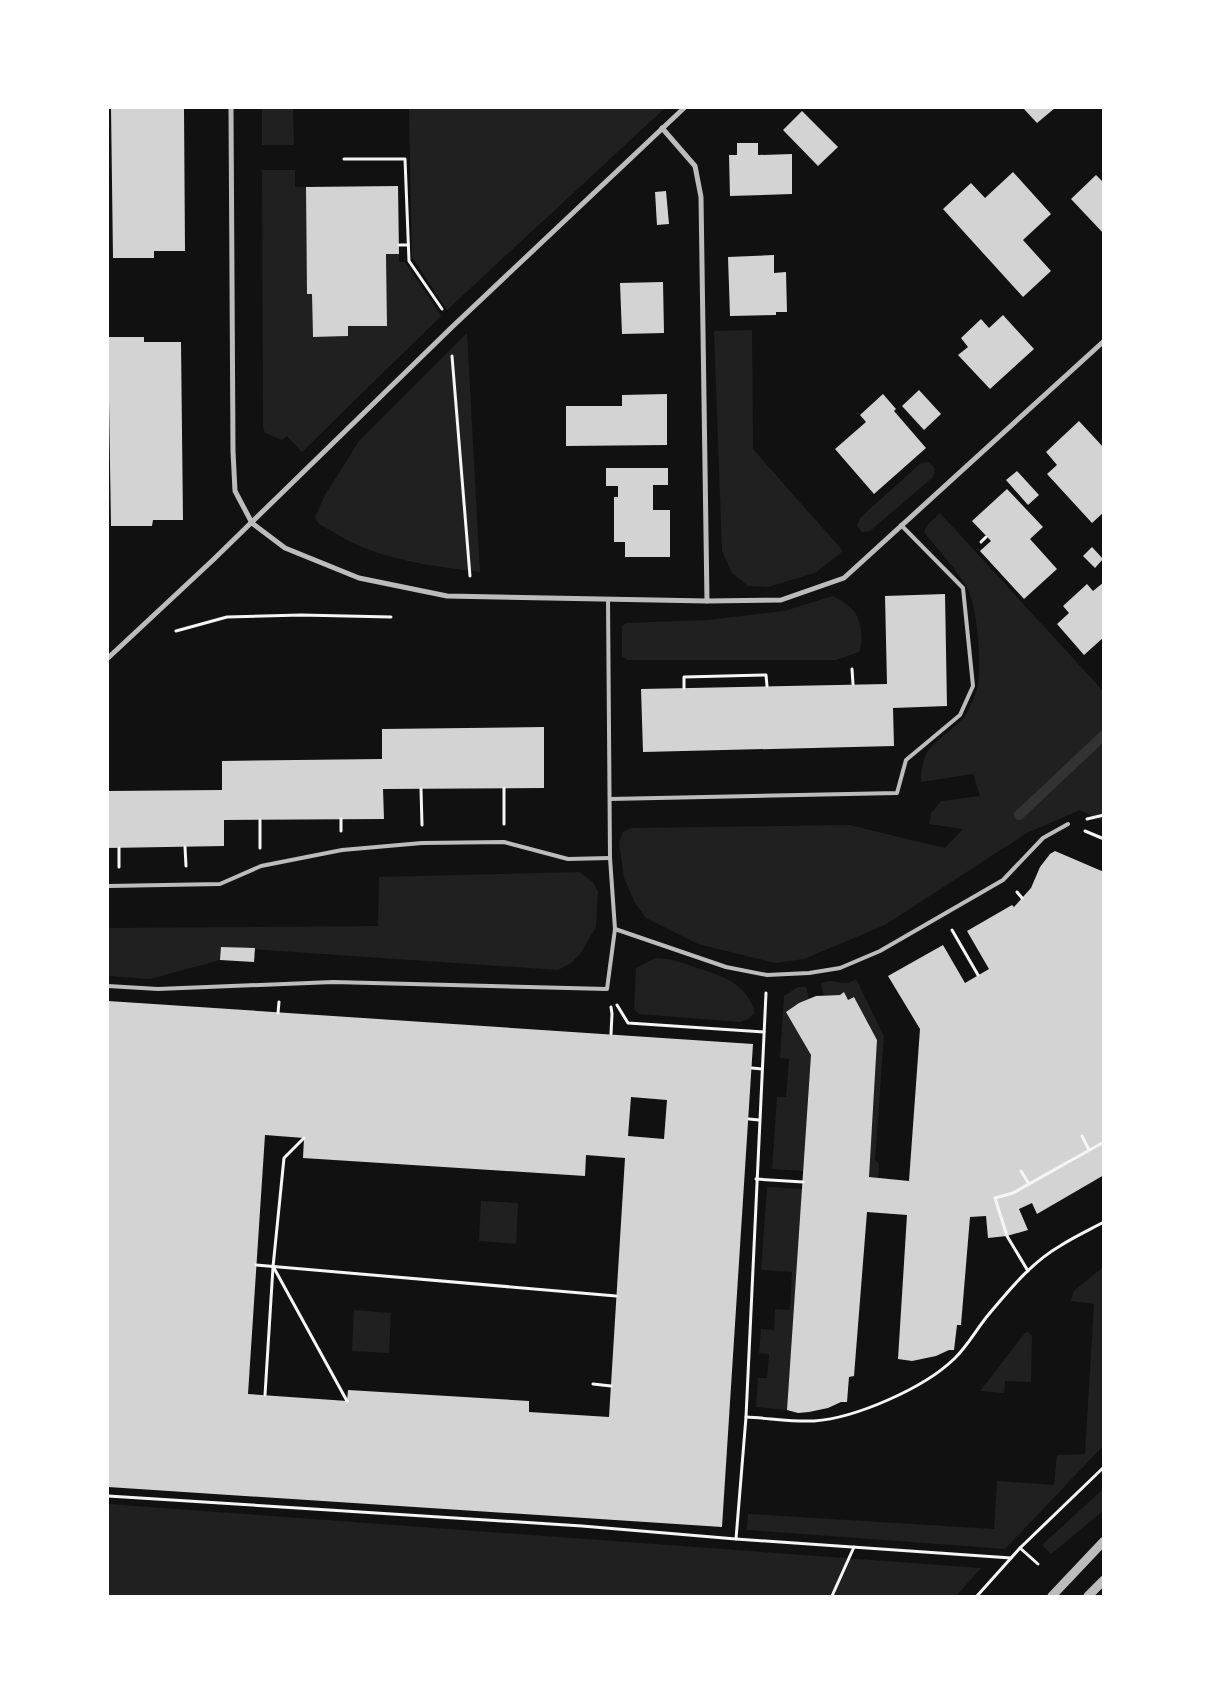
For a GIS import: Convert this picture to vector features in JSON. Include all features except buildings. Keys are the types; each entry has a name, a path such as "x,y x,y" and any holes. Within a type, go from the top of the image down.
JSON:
{"street":[{"path":"231,108 235,491 252,523 285,548 359,578 447,596 707,601 781,600 844,578 1104,341"},
{"path":"108,658 252,523 451,328 684,108"},
{"path":"662,128 695,166 700,197 707,601"},
{"path":"1052,1596 1104,1540"},
{"path":"1088,1596 1104,1580"}],"lane":[{"path":"610,799 897,793 906,760 960,715 972,686 963,588 901,525"},
{"path":"108,986 158,989 333,982 607,989 615,929 610,858 608,599"},
{"path":"615,929 726,967 767,975 809,973 840,968 880,951 1003,880 1043,838 1068,824"},
{"path":"108,886 220,884 260,866 342,850 422,843 504,842 568,859 610,858"}],"path":[{"path":"344,159 406,159 409,262 444,312 451,328 470,576"},
{"path":"399,245 408,245"},
{"path":"981,542 986,537"},
{"path":"176,631 227,617 302,615 391,617"},
{"path":"852,669 853,684"},
{"path":"684,688 684,677 766,675 766,686"},
{"path":"504,788 504,842"},
{"path":"421,789 422,843"},
{"path":"260,820 260,866"},
{"path":"943,914 978,976"},
{"path":"736,1539 746,1417 767,975"},
{"path":"607,989 628,1023 764,1032"},
{"path":"607,989 612,1014 611,1034"},
{"path":"752,1068 762,1069"},
{"path":"748,1119 759,1120"},
{"path":"1082,1136 1089,1150"},
{"path":"265,1396 273,1267 284,1158 304,1138"},
{"path":"1028,1271 1008,1236 996,1198 1013,1193 1104,1142"},
{"path":"1022,1171 1029,1184"},
{"path":"756,1179 803,1182"},
{"path":"746,1417 814,1421 840,1417 864,1410 891,1398 935,1374 955,1358 987,1316 1028,1271 1058,1246 1104,1222"},
{"path":"256,1265 616,1296"},
{"path":"273,1267 347,1401"},
{"path":"592,1384 611,1386"},
{"path":"977,1596 1020,1548 1104,1467"},
{"path":"108,1496 582,1526 736,1539 1011,1558"},
{"path":"832,1596 854,1547"},
{"path":"1020,1548 1038,1564"}],"shaded area":[{"path":"262,108 293,108 294,145 262,145"},
{"path":"409,108 665,108 447,310 412,257"},
{"path":"262,170 295,170 295,187 306,187 307,294 312,294 313,337 348,336 348,326 387,326 386,254 399,254 399,262 405,262 441,316 302,452 287,436 282,440 265,433 263,427"},
{"path":"752,330 753,449 843,551 815,573 768,587 748,586 732,573 722,551 714,331"},
{"path":"467,333 480,572 394,558 354,544 319,524 315,517 325,495 359,441"},
{"path":"929,462 935,469 933,477 870,531 862,532 857,526 860,518 921,463"},
{"path":"940,513 1103,691 1103,821 1080,810 1027,833 885,925 804,959 775,963 698,944 646,918 634,901 624,878 619,842 623,832 631,828 849,825 945,848 963,829 929,824 931,813 941,801 980,796 973,774 921,782 922,768 929,750 965,716 977,691 979,674 978,634 970,595 957,572 924,532 927,525"},
{"path":"833,596 844,602 856,614 862,637 859,652 836,660 628,660 622,656 622,626 626,623 707,620 784,611"},
{"path":"579,872 593,882 598,891 596,927 580,954 571,963 558,970 222,947 220,960 150,979 108,976 108,928 378,926 379,877"},
{"path":"655,958 682,963 732,982 746,994 755,1013 748,1019 740,1022 639,1014 634,1009 636,968"},
{"path":"856,979 884,1036 875,1160 879,1164 878,1178 869,1177 877,1040 854,997 848,1000 844,993 840,995 824,995 821,984 829,981 846,983"},
{"path":"798,987 806,987 809,999 811,1055 803,1171 772,1169 777,1097 786,1097 789,1059 780,1058 784,996"},
{"path":"767,1187 802,1189 787,1410 756,1407 758,1378 767,1378 769,1354 759,1353 761,1329 774,1330 775,1309 790,1310 792,1272 761,1270"},
{"path":"481,1201 518,1203 516,1244 479,1241"},
{"path":"1102,1268 1103,1446 1005,1549 747,1530 748,1514 994,1529 997,1481 1054,1485 1057,1455 1085,1454 1094,1304 1071,1301 1076,1289"},
{"path":"354,1310 391,1313 389,1353 352,1351"},
{"path":"1028,1332 1032,1336 1031,1382 1005,1381 1004,1393 980,1391 1025,1333"},
{"path":"1103,1489 1103,1511 1051,1554 1042,1545"},
{"path":"108,1504 981,1568 956,1596 108,1596"}],"waterway":[{"path":"1019,815 1104,735"}]}
